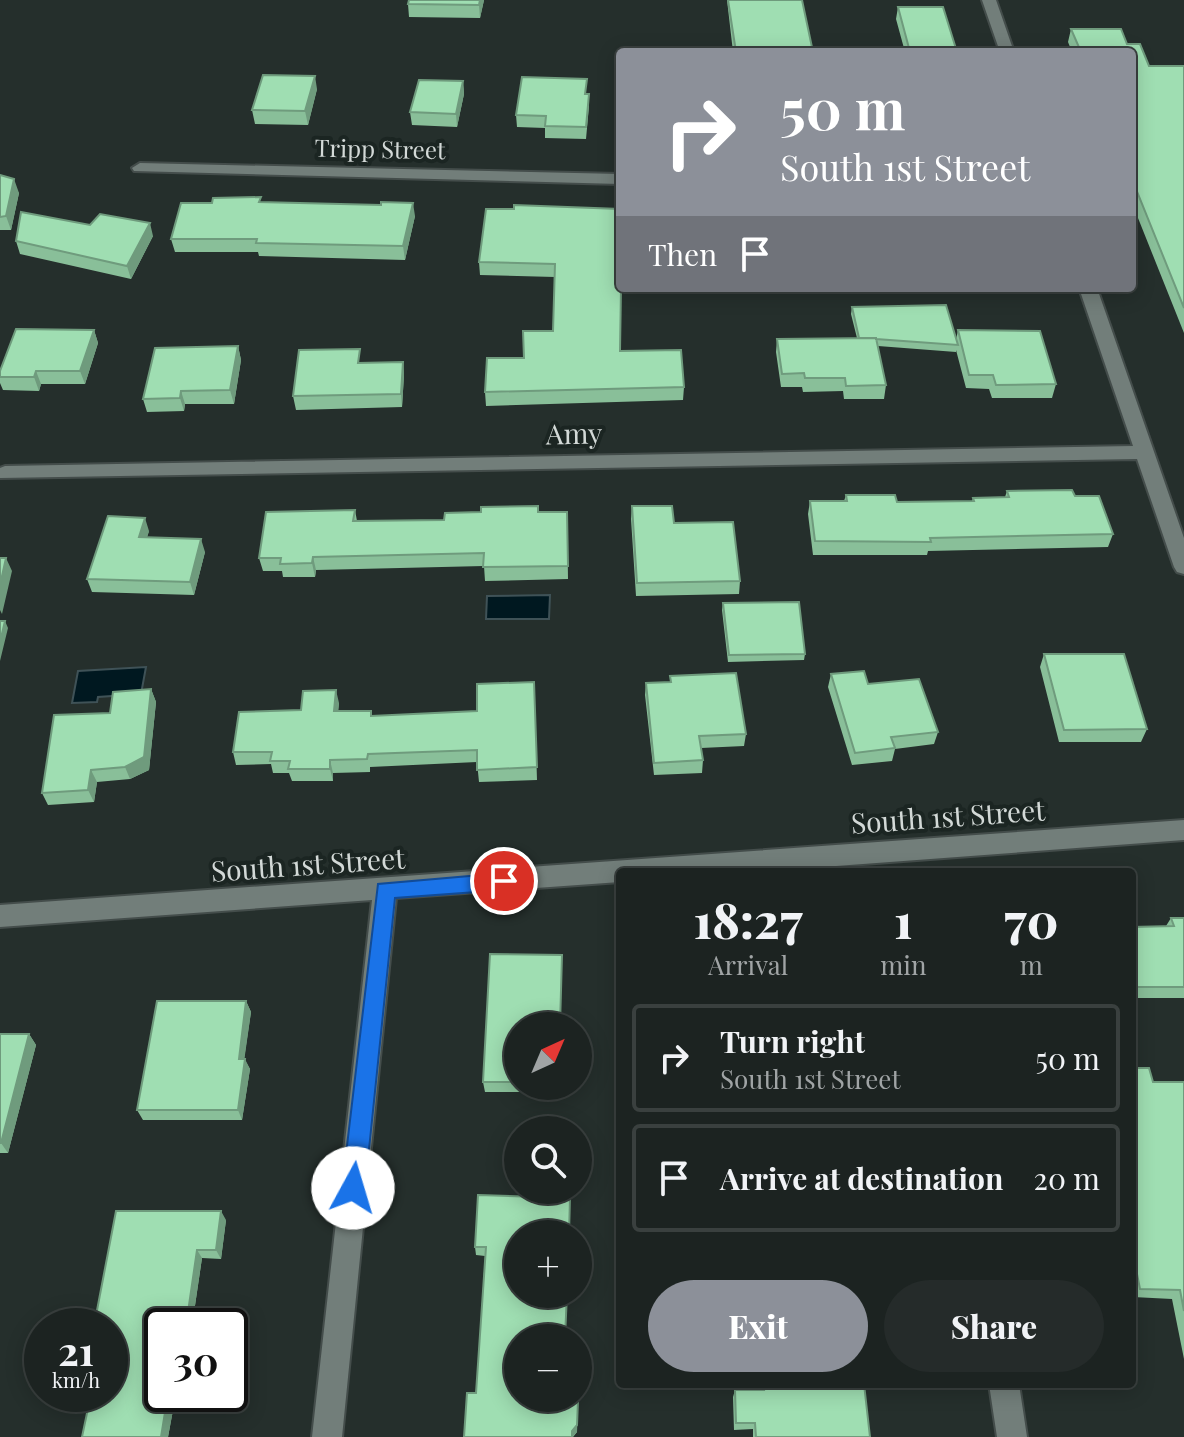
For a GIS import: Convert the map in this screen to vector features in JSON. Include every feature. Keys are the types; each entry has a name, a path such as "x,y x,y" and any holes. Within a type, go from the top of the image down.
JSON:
{"street":[{"path":"989,0 1006,48"},
{"name":"Tripp Street","path":"140,168 616,179"},
{"path":"1089,292 1184,567"},
{"name":"Amy","path":"5,473 1145,452"},
{"name":"South 1st Street","path":"731,868 923,861 1184,830"},
{"name":"South 1st Street","path":"0,916 616,872"},
{"path":"327,1437 385,890"},
{"path":"1005,1388 1012,1437"}],"water":[{"path":"550,595 549,619 486,619 487,596"},
{"path":"146,667 141,694 98,697 97,702 72,703 78,671"}],"building":[{"path":"409,0 480,0 479,5 408,4"},
{"path":"728,0 802,0 812,48 735,48"},
{"path":"898,7 943,7 956,48 909,48"},
{"path":"1071,29 1121,29 1127,44 1140,44 1149,66 1184,66 1184,308 1136,189 1136,48 1079,48"},
{"path":"263,75 315,76 305,111 252,110"},
{"path":"522,77 587,79 586,127 545,126 546,116 516,115"},
{"path":"419,80 463,81 456,114 410,112"},
{"path":"0,175 14,179 6,216 0,217"},
{"path":"261,197 259,202 413,203 403,246 256,243 257,239 171,239 181,203 212,203 213,198"},
{"path":"514,205 616,209 616,292 621,292 620,351 681,350 684,387 485,392 487,358 524,358 523,331 553,331 555,264 479,262 486,209 514,209"},
{"path":"21,212 90,225 100,214 150,223 127,266 16,241"},
{"path":"946,305 958,345 859,338 852,307"},
{"path":"16,329 94,330 80,371 36,371 34,377 0,377"},
{"path":"958,330 1040,331 1056,384 996,385 993,375 969,375"},
{"path":"876,338 886,385 846,386 845,378 805,378 804,373 782,374 777,339"},
{"path":"238,346 230,390 181,391 180,398 143,399 155,348"},
{"path":"360,349 358,363 403,362 401,394 293,396 299,350"},
{"path":"1072,490 1075,496 1099,496 1113,534 930,538 931,542 815,541 810,501 847,501 846,495 895,495 897,502 974,501 973,498 1009,497 1007,491"},
{"path":"538,506 538,512 567,512 568,566 483,567 484,553 313,557 312,563 280,564 281,558 259,558 266,512 355,510 353,521 444,520 445,513 481,512 481,507"},
{"path":"632,506 672,506 674,523 733,522 740,581 637,583"},
{"path":"108,516 145,518 139,537 201,539 190,582 87,579"},
{"path":"0,558 6,558 0,585"},
{"path":"799,602 805,654 729,655 723,603"},
{"path":"0,621 5,621 0,642"},
{"path":"1044,654 1124,654 1147,729 1064,730"},
{"path":"864,671 868,684 919,679 938,732 891,737 895,748 855,753 831,674"},
{"path":"736,673 746,734 699,736 703,760 654,763 646,683 671,682 670,676"},
{"path":"534,682 537,767 477,770 477,750 368,754 367,759 330,760 330,769 288,769 290,761 270,761 272,752 233,752 239,712 301,710 303,691 336,690 334,711 371,711 371,716 477,711 477,684"},
{"path":"151,689 144,757 125,767 91,770 88,790 42,793 54,715 110,713 113,692"},
{"path":"1171,918 1184,918 1184,987 1136,987 1136,927 1174,926"},
{"path":"490,954 562,955 560,1012 504,1012 504,1082 483,1082"},
{"path":"157,1001 246,1001 239,1059 245,1059 238,1110 137,1110"},
{"path":"0,1034 29,1034 1,1143 0,1143"},
{"path":"1136,1068 1149,1068 1153,1082 1184,1082 1184,1311 1180,1290 1140,1289 1136,1269"},
{"path":"478,1195 504,1196 504,1204 570,1204 569,1220 504,1220 504,1308 566,1308 566,1324 504,1324 504,1412 578,1412 572,1437 464,1437 467,1393 476,1393 486,1247 475,1247"},
{"path":"116,1211 221,1211 216,1250 197,1250 189,1308 144,1308 144,1412 165,1412 161,1437 82,1437 87,1412 128,1412 128,1308 97,1308"},
{"path":"864,1388 870,1437 756,1437 755,1423 736,1423 735,1390"}],"route":[{"path":"353,1188 385,890 504,881"}]}
